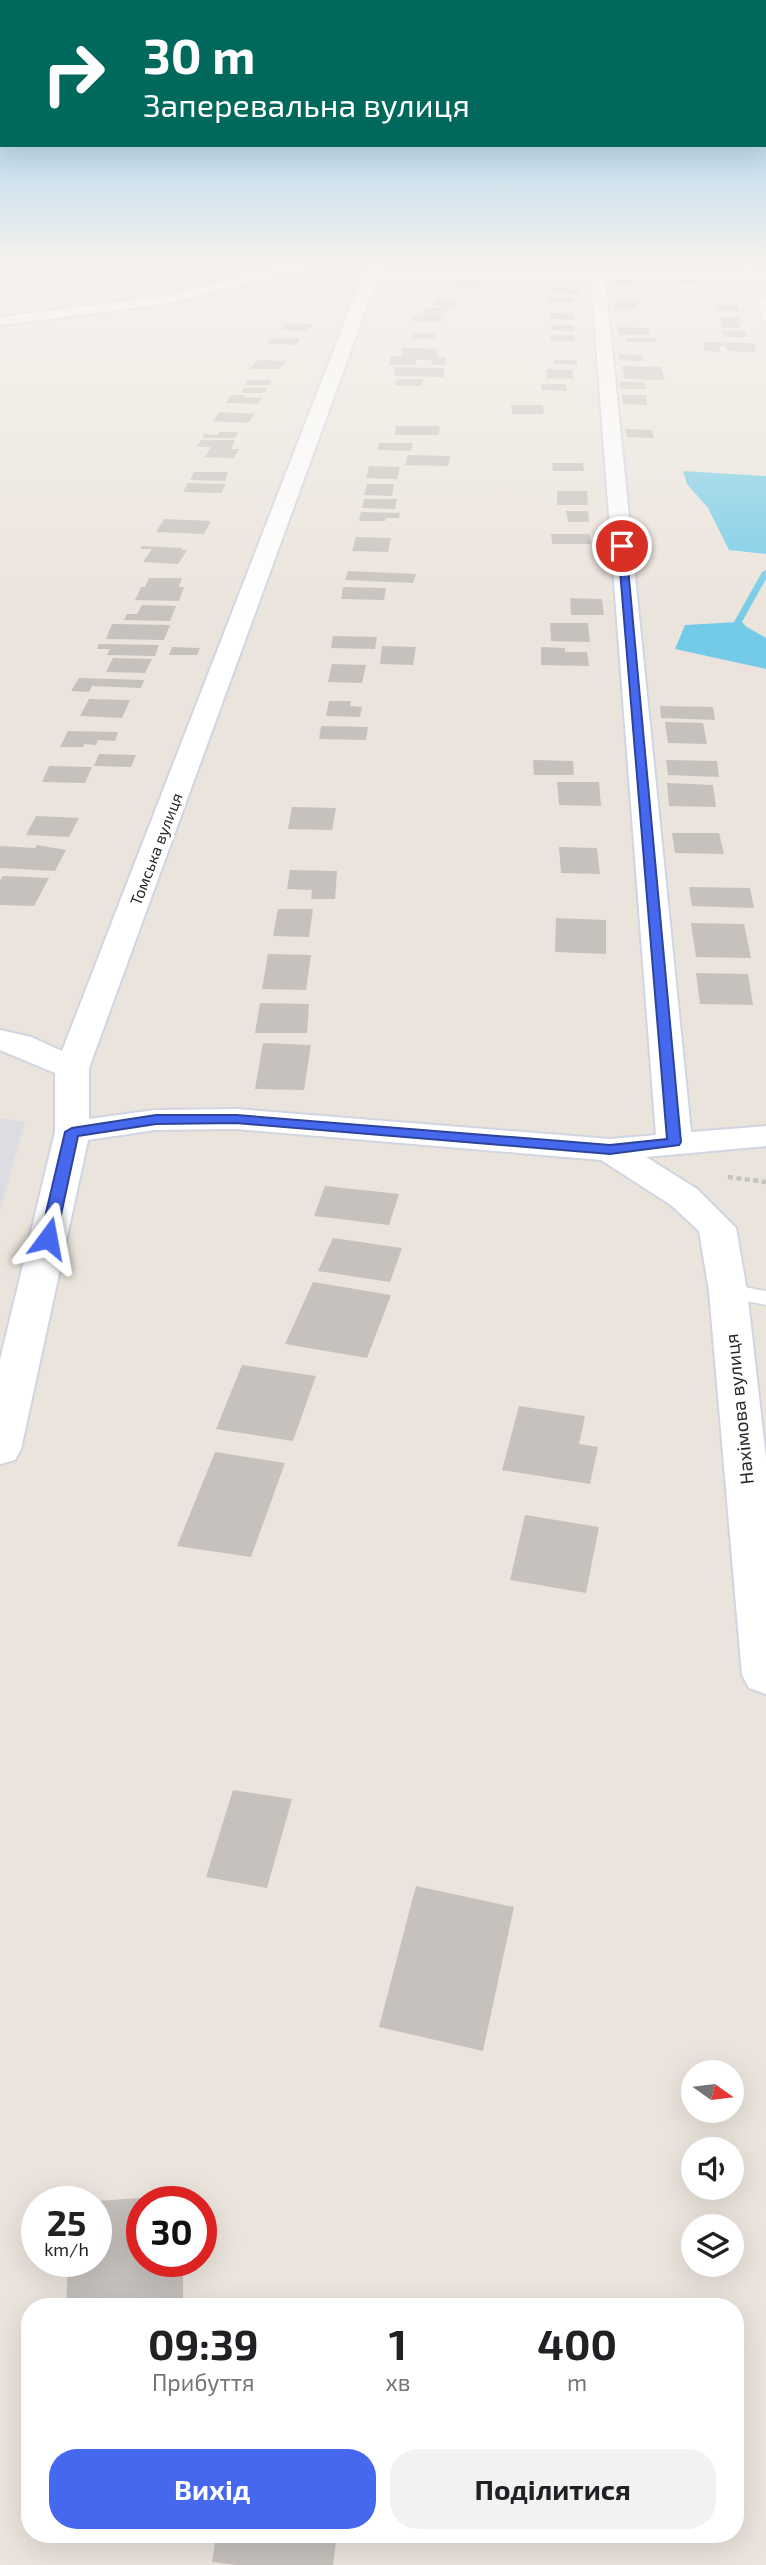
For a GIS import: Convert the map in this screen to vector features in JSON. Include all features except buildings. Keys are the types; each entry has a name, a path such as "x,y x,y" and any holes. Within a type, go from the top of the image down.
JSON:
{"street":[{"name":"Томська вулиця","path":"0,1449 72,1132 72,1068 330,384"},
{"path":"608,384 674,1142"},
{"path":"0,1040 19,1044 72,1068"},
{"path":"72,1132 156,1120 236,1119 610,1150 674,1142 766,1136"},
{"name":"Нахімова вулиця","path":"610,1150 684,1197 717,1228 747,1294 766,1675"}],"shaded area":[{"path":"0,1118 25,1122 0,1210"}],"water":[{"path":"683,471 766,476 766,554 729,550 708,508 687,484"},
{"path":"738,622 766,638 766,669 675,649 685,625"}],"waterway":[{"path":"766,572 738,622 766,654"}],"route":[{"path":"48,1238 72,1132 156,1120 236,1119 610,1150 674,1142 622,546"}]}
